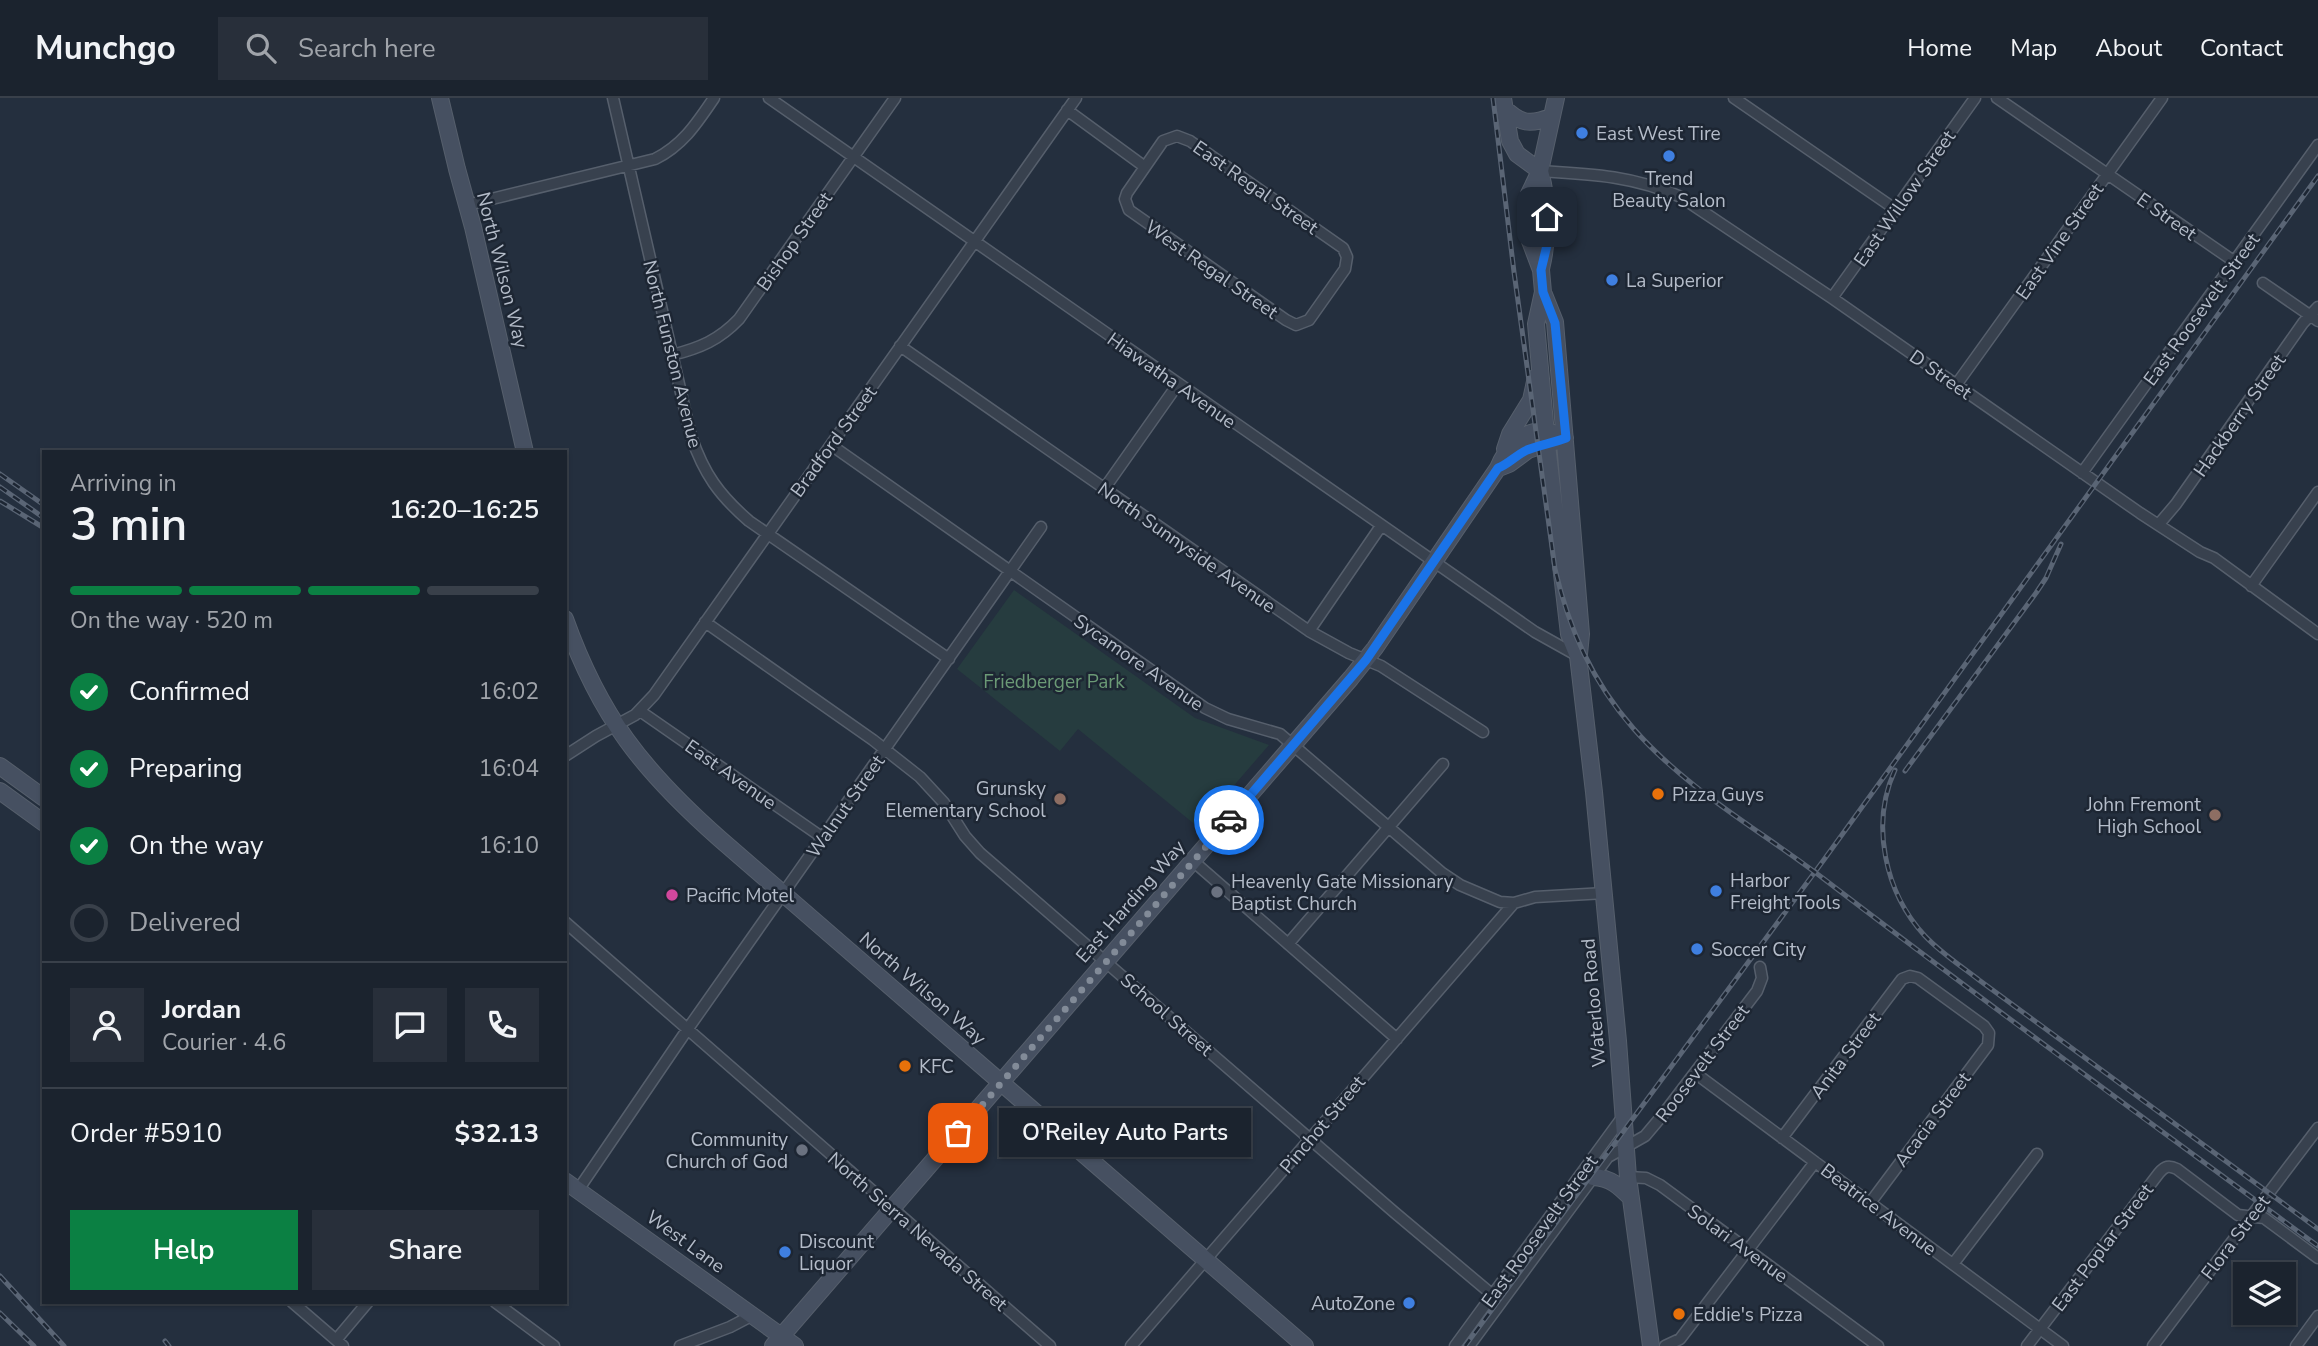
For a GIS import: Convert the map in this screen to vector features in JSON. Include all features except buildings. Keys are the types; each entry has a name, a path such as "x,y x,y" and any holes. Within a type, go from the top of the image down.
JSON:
{"main road":[{"name":"North Wilson Way","path":"440,98 525,450"},
{"name":"Waterloo Road","path":"1556,98 1540,171 1529,194 1530,242 1541,270 1543,292 1555,323 1581,634 1578,656 1605,893 1628,1177 1650,1346"},
{"path":"1504,103 1514,118 1523,121 1536,122 1551,117"},
{"path":"1504,103 1510,141 1517,154 1540,171"},
{"name":"Waterloo Road","path":"1543,292 1536,324 1546,438 1569,634 1578,656"},
{"path":"1500,462 1510,433 1531,400 1540,361"},
{"name":"East Harding Way","path":"784,1342 893,1209 1366,660 1500,462 1518,440 1535,432 1546,438"},
{"path":"1546,438 1566,438"},
{"name":"North Wilson Way","path":"567,625 588,677 616,726 647,769 671,795 1305,1346"},
{"path":"0,766 41,795"},
{"path":"0,779 19,790 41,795"},
{"path":"0,791 42,822"},
{"path":"14,802 42,812"},
{"path":"1593,1177 1614,1182 1631,1198"},
{"name":"West Lane","path":"571,1185 753,1315 784,1342"}],"street":[{"name":"North Funston Avenue","path":"612,98 691,436 698,457 712,482 731,505 766,533 949,659"},
{"path":"467,205 656,159 677,146 690,133 714,98"},
{"name":"Hiawatha Avenue","path":"769,98 1434,563 1535,632 1578,656"},
{"name":"Bishop Street","path":"672,355 708,344 739,319 895,98"},
{"name":"Bradford Street","path":"567,755 640,710 654,695 1076,98"},
{"path":"1734,98 1895,209"},
{"name":"East Willow Street","path":"1832,298 1975,98"},
{"name":"E Street","path":"1997,98 2235,262"},
{"name":"East Vine Street","path":"1956,385 2162,98"},
{"path":"1067,110 1145,167"},
{"name":"East Regal Street","path":"1145,167 1167,138 1177,135 1190,141 1343,248 1348,262 1331,290"},
{"name":"East Roosevelt Street","path":"2082,473 2318,145"},
{"name":"West Regal Street","path":"1145,167 1127,193 1126,204 1129,210 1286,320 1296,325 1306,322 1331,290"},
{"name":"D Street","path":"1540,171 1614,176 1658,187 1695,206 2082,473 2200,552 2214,558 2318,634"},
{"path":"2263,283 2314,319"},
{"name":"Hackberry Street","path":"2159,524 2314,319 2318,307"},
{"name":"North Sunnyside Avenue","path":"900,346 1308,631 1381,666 1483,732"},
{"path":"1104,489 1178,383"},
{"name":"Sycamore Avenue","path":"831,445 1205,708 1228,719 1277,732 1441,873 1460,885 1500,902 1514,903 1535,897 1605,893"},
{"path":"2251,586 2318,492"},
{"path":"1308,631 1381,526"},
{"name":"Walnut Street","path":"571,1185 687,1030 1041,527"},
{"name":"School Street","path":"705,622 929,784 973,846 1497,1298"},
{"name":"East Avenue","path":"640,710 822,838"},
{"path":"1288,944 1443,764"},
{"path":"1193,861 1397,1039"},
{"name":"Pinchot Street","path":"1131,1346 1514,903"},
{"name":"North Sierra Nevada Street","path":"567,924 1050,1346"},
{"name":"Roosevelt Street","path":"1625,1147 1645,1136 1757,991 1762,978 1760,967"},
{"name":"Acacia Street","path":"1870,1203 1990,1041 1984,1026 1918,978 1910,976"},
{"name":"Anita Street","path":"1782,1138 1902,979 1910,976"},
{"name":"Beatrice Avenue","path":"1695,1073 2063,1346"},
{"name":"East Roosevelt Street","path":"1469,1346 1497,1298 1624,1115"},
{"name":"Flora Street","path":"2153,1346 2318,1128"},
{"name":"East Roosevelt Street","path":"1455,1346 1497,1298 1608,1157 1625,1147"},
{"path":"1953,1264 2037,1154"},
{"path":"1665,1346 1680,1339 1815,1162"},
{"name":"East Poplar Street","path":"2027,1346 2165,1167 2172,1167 2185,1175 2238,1215 2251,1217"},
{"name":"Solari Avenue","path":"1628,1177 1646,1178 1660,1185 1878,1346"},
{"path":"2251,1217 2264,1218 2318,1258"},
{"path":"294,1304 339,1343 367,1304"},
{"path":"498,1304 554,1346"},
{"path":"680,1346 753,1315"},
{"path":"2296,1346 2318,1316"}],"green space":[{"name":"Friedberger Park","path":"1014,590 1195,718 1269,745 1198,827 1078,729 1060,751 957,669"}],"railway":[{"path":"1493,98 1555,569 1575,633 1605,692 1654,750 1700,790 1800,861 2318,1246"},
{"path":"1465,1346 1823,861 2318,176"},
{"path":"0,474 42,504"},
{"path":"0,487 42,517"},
{"path":"0,501 42,527"},
{"path":"1905,771 2036,593 2061,544"},
{"path":"1895,770 1887,791 1884,813 1886,857 1900,900 1925,936 1944,954 2318,1229"},
{"path":"0,1276 64,1346"},
{"path":"0,1313 34,1346"},
{"path":"165,1341 169,1346"}],"way so far":[{"path":"958,1133 1229,820"}],"place":[{"name":"East West Tire","path":"1582,133"},
{"name":"Trend Beauty Salon","path":"1669,156"},
{"name":"La Superior","path":"1612,280"},
{"name":"Pizza Guys","path":"1658,794"},
{"name":"Grunsky Elementary School","path":"1060,799"},
{"name":"John Fremont High School","path":"2215,815"},
{"name":"Harbor Freight Tools","path":"1716,891"},
{"name":"Heavenly Gate Missionary Baptist Church","path":"1217,892"},
{"name":"Pacific Motel","path":"672,895"},
{"name":"Soccer City","path":"1697,949"},
{"name":"KFC","path":"905,1066"},
{"name":"O'Reiley Auto Parts","path":"958,1133"},
{"name":"Community Church of God","path":"802,1150"},
{"name":"Discount Liquor","path":"785,1252"},
{"name":"AutoZone","path":"1409,1303"},
{"name":"Eddie's Pizza","path":"1679,1314"}],"route":[{"path":"1229,820 1366,660 1498,468 1509,464 1528,450 1566,438 1555,323 1543,292 1541,270 1548,241 1547,217"}]}
